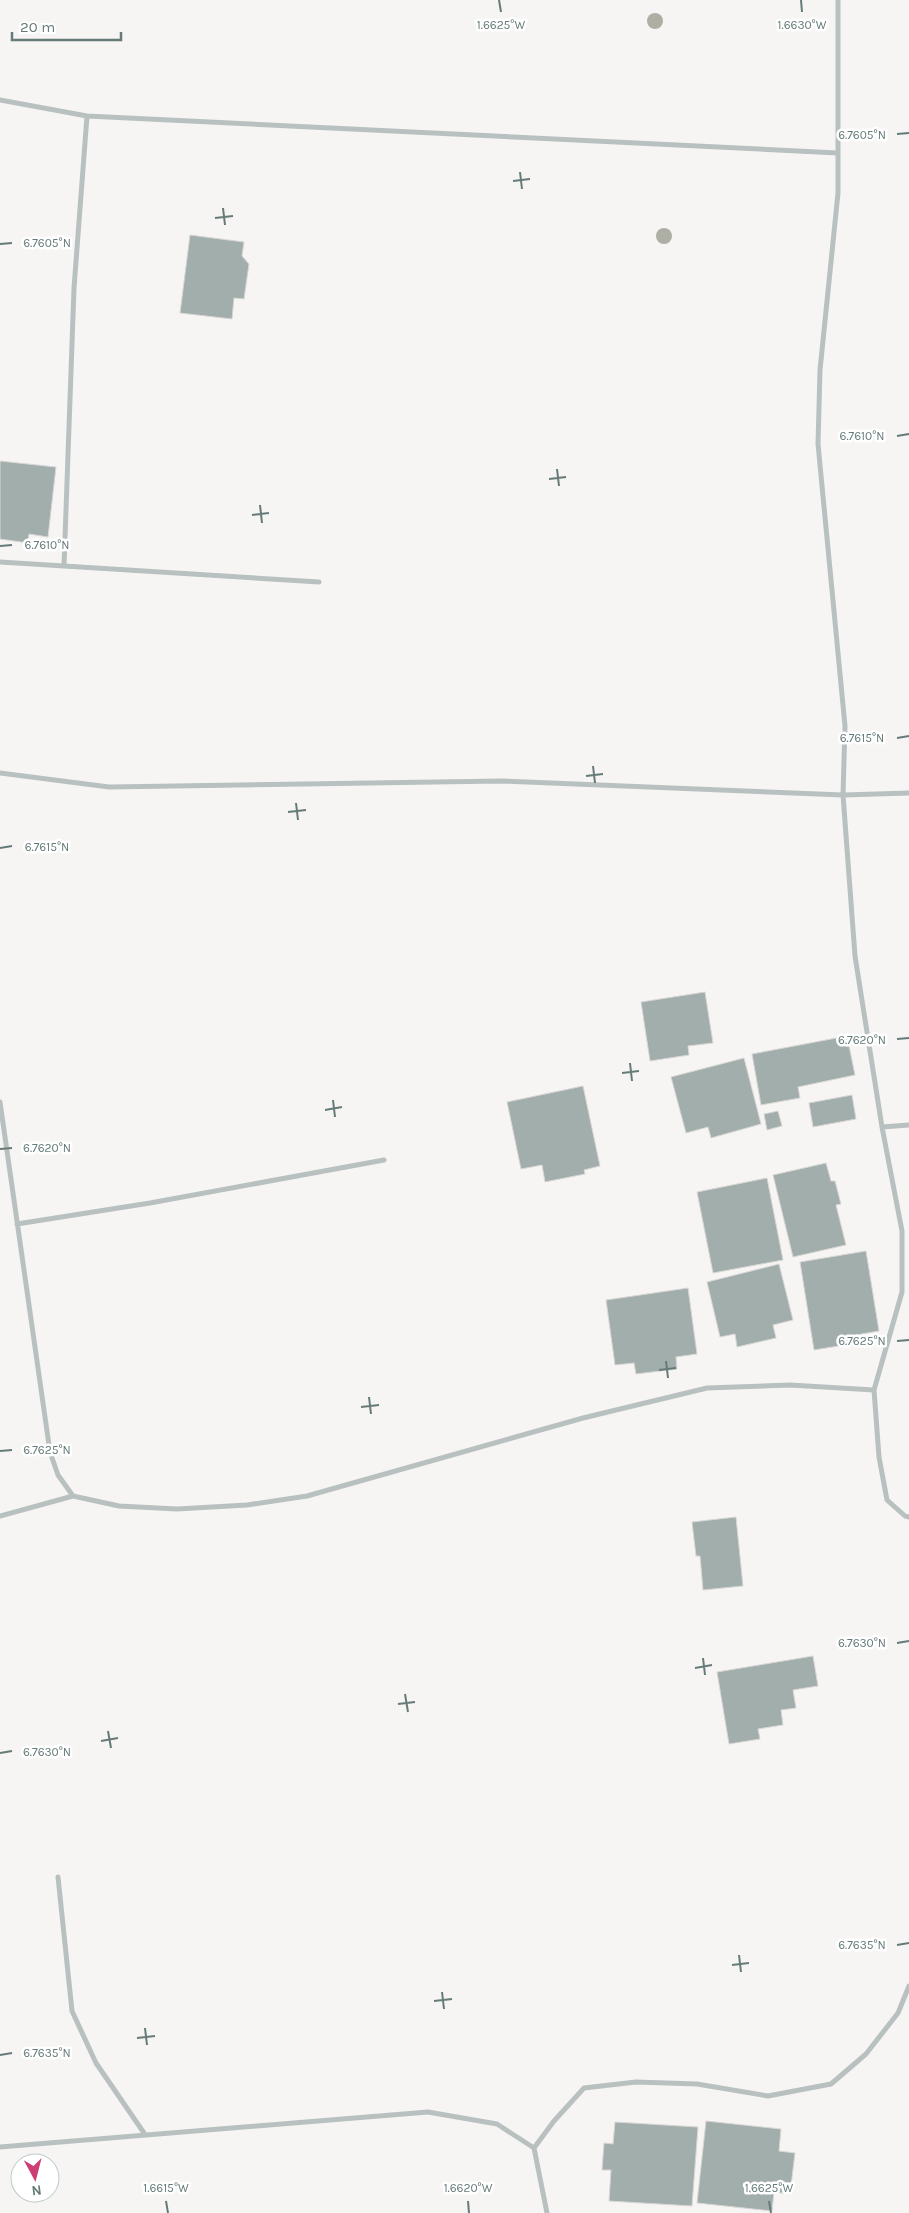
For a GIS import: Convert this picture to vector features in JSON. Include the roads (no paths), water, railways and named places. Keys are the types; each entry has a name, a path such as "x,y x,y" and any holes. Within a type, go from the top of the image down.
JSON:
{"street":[{"path":"838,0 838,193 820,370 818,444 845,726 844,796 855,956 882,1127 902,1231 902,1292 874,1390 879,1457 887,1500 905,1516 909,1517"},
{"path":"0,100 87,116 838,153"},
{"path":"64,566 74,288 87,116"},
{"path":"0,562 319,582"},
{"path":"0,774 109,787 501,781 844,796 909,793"},
{"path":"0,1102 50,1452 58,1475 74,1496"},
{"path":"882,1127 909,1125"},
{"path":"17,1224 150,1203 384,1160"},
{"path":"0,1516 74,1496 119,1506 177,1508 247,1505 307,1496 583,1418 708,1388 790,1385 874,1390"},
{"path":"58,1877 72,2011 96,2063 144,2134"},
{"path":"534,2148 554,2121 584,2088 636,2082 697,2084 768,2096 831,2084 866,2054 898,2013 909,1986"},
{"path":"0,2147 428,2112 497,2124 534,2148 547,2213"}]}
